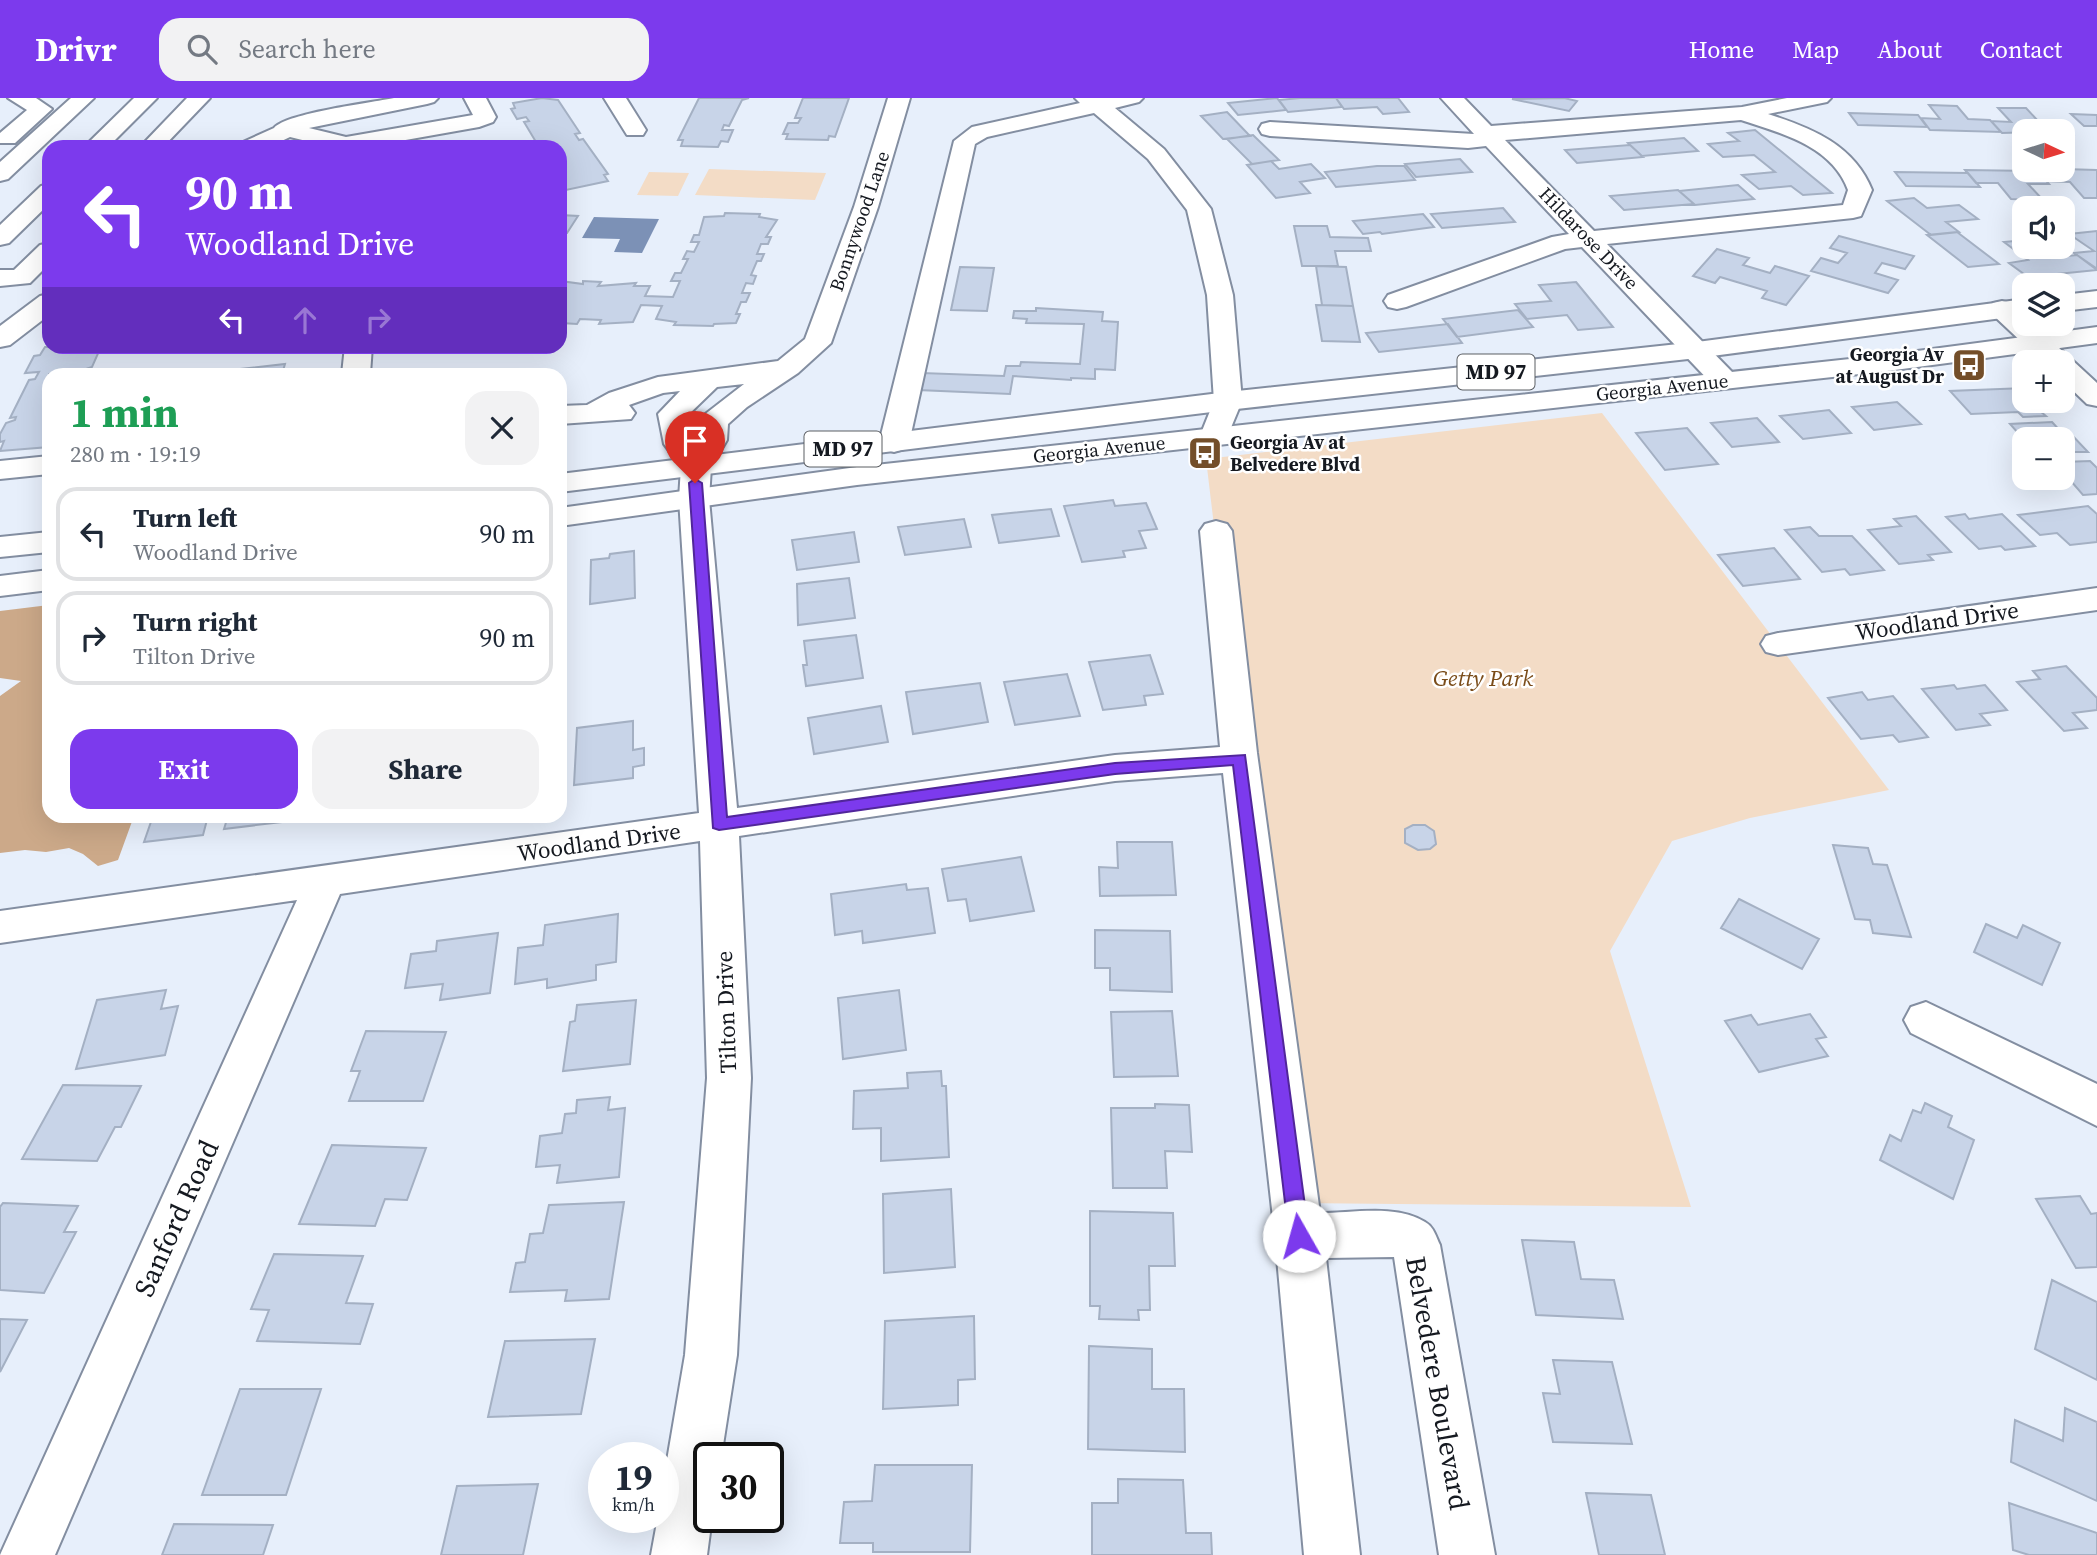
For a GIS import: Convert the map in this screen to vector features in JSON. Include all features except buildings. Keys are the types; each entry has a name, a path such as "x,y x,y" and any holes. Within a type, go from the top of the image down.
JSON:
{"street":[{"path":"0,108 18,98 41,108 0,144"},
{"path":"0,174 83,98"},
{"path":"102,140 146,98"},
{"path":"158,140 199,98"},
{"path":"264,140 307,121 427,98"},
{"path":"368,140 479,120 485,117 475,98"},
{"path":"615,98 635,130"},
{"name":"Bonnywood Lane","path":"788,367 817,343 866,207 899,98"},
{"path":"894,443 946,266 965,141 980,132 1022,123 1092,102 1132,98"},
{"name":"Hildarose Drive","path":"1452,98 1724,380"},
{"path":"1270,129 1468,141 1491,136 1742,113 1820,98"},
{"path":"1092,102 1156,154 1199,209 1220,295 1228,401 1214,436"},
{"path":"1397,301 1561,242 1853,211 1860,190 1850,167 1824,146 1787,127 1742,113"},
{"path":"1014,150 1022,123"},
{"path":"284,129 329,140"},
{"path":"0,238 42,198"},
{"path":"0,278 21,278 42,257"},
{"path":"2075,302 2097,299"},
{"name":"Georgia Avenue","path":"567,515 695,483 894,443 1228,401 1697,350 2012,308"},
{"path":"0,339 42,310"},
{"name":"Georgia Avenue","path":"567,482 695,483 858,476 1887,363 2097,335"},
{"path":"2034,336 2046,350"},
{"path":"595,413 619,399 658,385 764,373 788,367"},
{"path":"695,483 712,440 714,421 737,401 788,367"},
{"path":"2075,377 2097,398"},
{"path":"567,415 672,414 710,378"},
{"path":"672,414 679,444 695,483"},
{"path":"0,470 42,466"},
{"name":"Tilton Drive","path":"679,1555 711,1354 729,1078 719,824 695,483"},
{"path":"1216,531 1240,759 1299,1236 1332,1555"},
{"path":"0,547 42,543"},
{"path":"0,586 42,581"},
{"name":"Woodland Drive","path":"1778,644 2097,599"},
{"name":"Woodland Drive","path":"0,927 1115,768 1240,759"},
{"name":"Sanford Road","path":"27,1555 325,882"},
{"path":"1926,1020 2097,1106"},
{"name":"Belvedere Boulevard","path":"1299,1236 1398,1235 1409,1238 1416,1245 1467,1555"}],"green space":[{"path":"709,169 826,173 815,200 695,195"},
{"path":"649,172 689,173 678,196 637,195"},
{"name":"Getty Park","path":"1602,413 1889,790 1750,818 1672,841 1610,951 1691,1207 1295,1203 1206,459"}],"shaded area":[{"path":"42,606 42,823 131,823 118,860 98,866 83,854 69,848 46,852 25,850 0,853 0,696 21,681 0,678 0,611"}],"water":[{"path":"594,217 659,219 642,253 614,252 620,239 582,238"}],"place":[{"name":"Georgia Av at August Dr","path":"1969,365"},
{"name":"Georgia Av at Belvedere Blvd","path":"1205,453"}],"route":[{"path":"695,483 719,824 1115,768 1240,759 1299,1236"}]}
